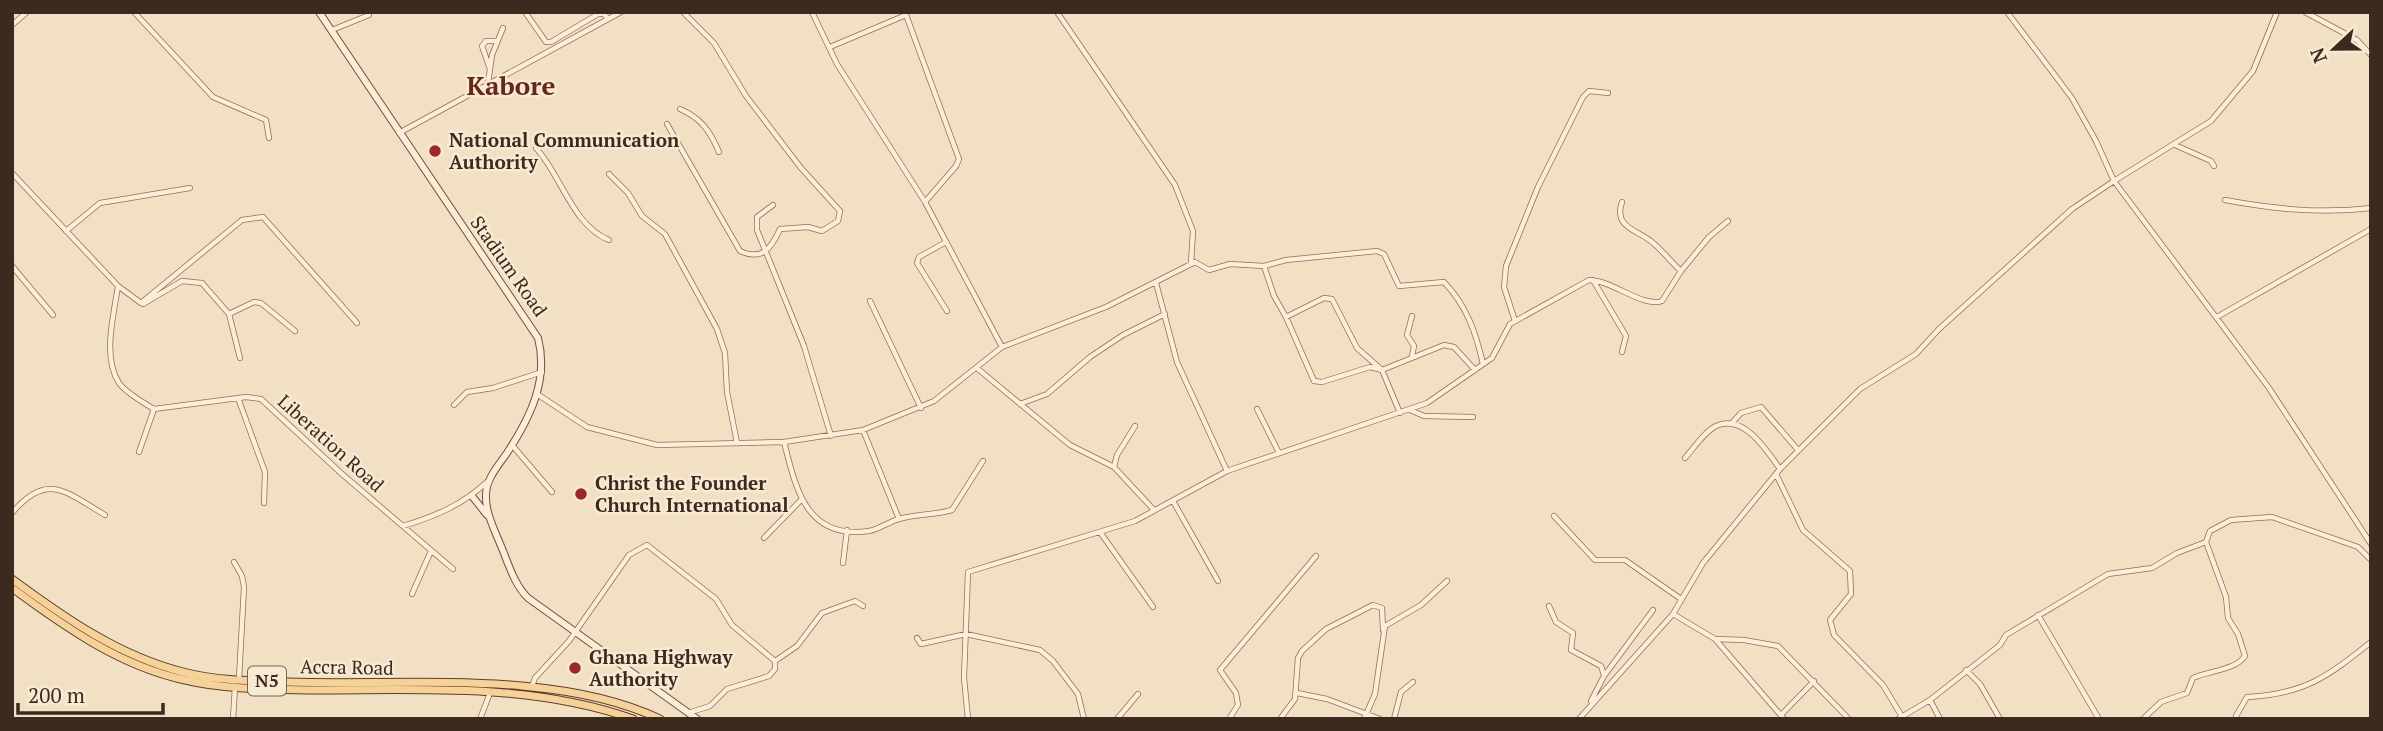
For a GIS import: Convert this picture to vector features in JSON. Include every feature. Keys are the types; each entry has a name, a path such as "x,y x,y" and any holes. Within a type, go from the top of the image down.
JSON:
{"main road":[{"name":"Stadium Road","path":"320,12 398,133 527,317 538,338 543,372 537,394 512,445 489,480"},
{"path":"489,480 486,500 491,520 517,585 528,598 696,719"},
{"path":"472,496 491,520"},
{"name":"Accra Road","path":"12,579 70,621 128,653 185,673 237,684 532,687 581,693 660,719"},
{"name":"Accra Road","path":"12,588 66,627 125,659 184,680 490,692 579,703 633,719"}],"street":[{"path":"12,25 27,12"},
{"path":"134,12 213,97 266,120 269,138"},
{"path":"525,12 546,42 551,42 598,14 604,14 608,19"},
{"path":"398,133 621,12"},
{"path":"667,124 713,200 736,248 753,257 765,252 780,229 808,227 822,231 838,221 840,211 807,176 746,96 714,43 683,12"},
{"path":"812,12 837,64 925,202 1002,347"},
{"path":"1057,12 1175,184 1194,231 1191,265"},
{"path":"2007,12 2072,98 2113,181 2269,388 2371,544"},
{"path":"1588,705 1673,614 1703,563 1798,450 1860,389 1883,377 1893,366 1923,348 1939,329 2072,209 2113,181 2205,127 2246,80 2277,12"},
{"path":"2305,12 2357,40 2371,55"},
{"path":"830,47 906,14 959,159 957,166 925,202"},
{"path":"332,30 369,15"},
{"path":"488,84 497,41 503,28"},
{"path":"490,70 482,46 486,41 497,41"},
{"path":"1515,321 1504,286 1512,246 1577,107 1589,90 1608,93"},
{"path":"680,109 695,115 703,123 719,152"},
{"path":"2174,145 2211,161 2214,166"},
{"path":"536,148 549,162 588,226 598,236 609,240"},
{"path":"12,173 118,286 141,303 150,302 182,281 202,282 229,314 240,358"},
{"path":"609,174 628,193 642,216 665,234 717,329 725,353 727,392 737,443"},
{"path":"66,231 100,203 190,188"},
{"path":"2225,200 2281,206 2303,212 2371,208"},
{"path":"1622,202 1619,212 1623,224 1655,244 1681,271"},
{"path":"773,205 757,217 765,252 804,346 831,436"},
{"path":"141,303 242,220 263,217 357,323"},
{"path":"968,719 964,703 968,572 1135,521 1227,471 1427,403 1492,358 1507,328 1515,321 1533,313 1550,299 1593,280 1601,280 1648,303 1655,303 1667,295 1681,271 1709,237 1728,221"},
{"path":"2217,317 2371,229"},
{"path":"946,242 919,257 917,263 947,312"},
{"path":"537,394 587,427 657,445 784,442 831,436 863,430 921,408 978,369 1002,347 1106,307 1191,265 1197,263 1209,270 1230,264 1264,266 1286,260 1377,251 1384,254 1399,286 1444,282 1470,318 1483,364"},
{"path":"1264,266 1274,296 1314,381 1322,382 1370,367 1382,370 1444,345 1454,347 1475,370"},
{"path":"12,267 53,315"},
{"path":"1593,280 1626,336 1622,352"},
{"path":"1156,284 1177,362 1227,471"},
{"path":"118,286 111,321 114,373 124,388 154,409 139,452"},
{"path":"1286,317 1324,298 1332,299 1357,348 1382,370 1400,413"},
{"path":"870,301 921,408"},
{"path":"229,314 254,302 261,303 295,331"},
{"path":"1020,404 1047,394 1090,357 1123,335 1165,314"},
{"path":"1412,316 1407,335 1414,346 1412,356"},
{"path":"978,369 1070,445 1114,467 1154,510"},
{"path":"454,405 467,392 493,388 543,372"},
{"path":"238,398 265,472 264,503"},
{"name":"Liberation Road","path":"154,409 238,398 261,399 453,569"},
{"path":"1685,458 1713,428 1731,424 1741,413 1762,407 1798,450"},
{"path":"1257,409 1279,453"},
{"path":"1410,410 1424,416 1473,417"},
{"path":"1731,424 1750,432 1780,469"},
{"path":"1114,467 1117,455 1135,426"},
{"path":"863,430 899,519"},
{"path":"784,442 801,500 823,523 847,530 870,531 899,519 952,510 984,461"},
{"path":"512,445 552,492"},
{"path":"1776,474 1803,530 1850,571 1851,594 1833,612 1831,628 1853,656 1882,685 1899,717 1930,700 2000,645 2006,635 2027,625 2038,615 2108,573 2152,568 2177,553 2206,542"},
{"path":"402,526 435,517 472,496 489,480"},
{"path":"12,513 34,491 59,488 105,515"},
{"path":"764,538 801,500"},
{"path":"1173,501 1218,581"},
{"path":"1554,516 1595,560 1625,560 1681,598"},
{"path":"2143,719 2161,702 2187,692 2193,678 2212,670 2234,666 2245,656 2243,645 2228,618 2226,597 2206,542 2210,531 2231,520 2272,517 2358,547 2371,561"},
{"path":"843,563 847,530"},
{"path":"1100,532 1153,607"},
{"path":"532,687 535,678 575,630 629,555 647,545 655,548 716,599 732,625 775,661"},
{"path":"412,594 431,551"},
{"path":"1229,719 1238,705 1238,699 1220,670 1316,555"},
{"path":"233,719 244,587 242,576 234,562"},
{"path":"1383,630 1389,622 1421,606 1447,581"},
{"path":"775,661 797,646 827,609 855,601 863,606"},
{"path":"1280,719 1297,693 1298,658 1326,629 1379,605 1382,608 1383,630 1379,671 1366,716"},
{"path":"1549,606 1556,622 1573,633 1571,650 1601,666 1604,676"},
{"path":"1579,719 1604,676 1653,610"},
{"path":"1673,614 1715,639 1783,717 1814,681"},
{"path":"2038,615 2099,719"},
{"path":"917,638 921,644 966,634 1009,642 1047,655 1078,694 1084,719"},
{"path":"1715,639 1744,640 1778,646 1849,719"},
{"path":"2236,716 2247,697 2290,692 2312,685 2352,659 2371,642"},
{"path":"688,713 710,706 727,689 769,676 775,669 775,661"},
{"path":"1966,670 1980,684 2000,719"},
{"path":"1394,719 1401,692 1413,682"},
{"path":"480,719 490,692"},
{"path":"1297,693 1380,719"},
{"path":"1117,719 1138,694"},
{"path":"1930,700 1940,719"}],"place":[{"name":"National Communication Authority","path":"435,151"},
{"name":"Christ the Founder Church International","path":"581,494"},
{"name":"Ghana Highway Authority","path":"575,668"}],"district":[{"name":"Kabore","path":"511,86"}]}
